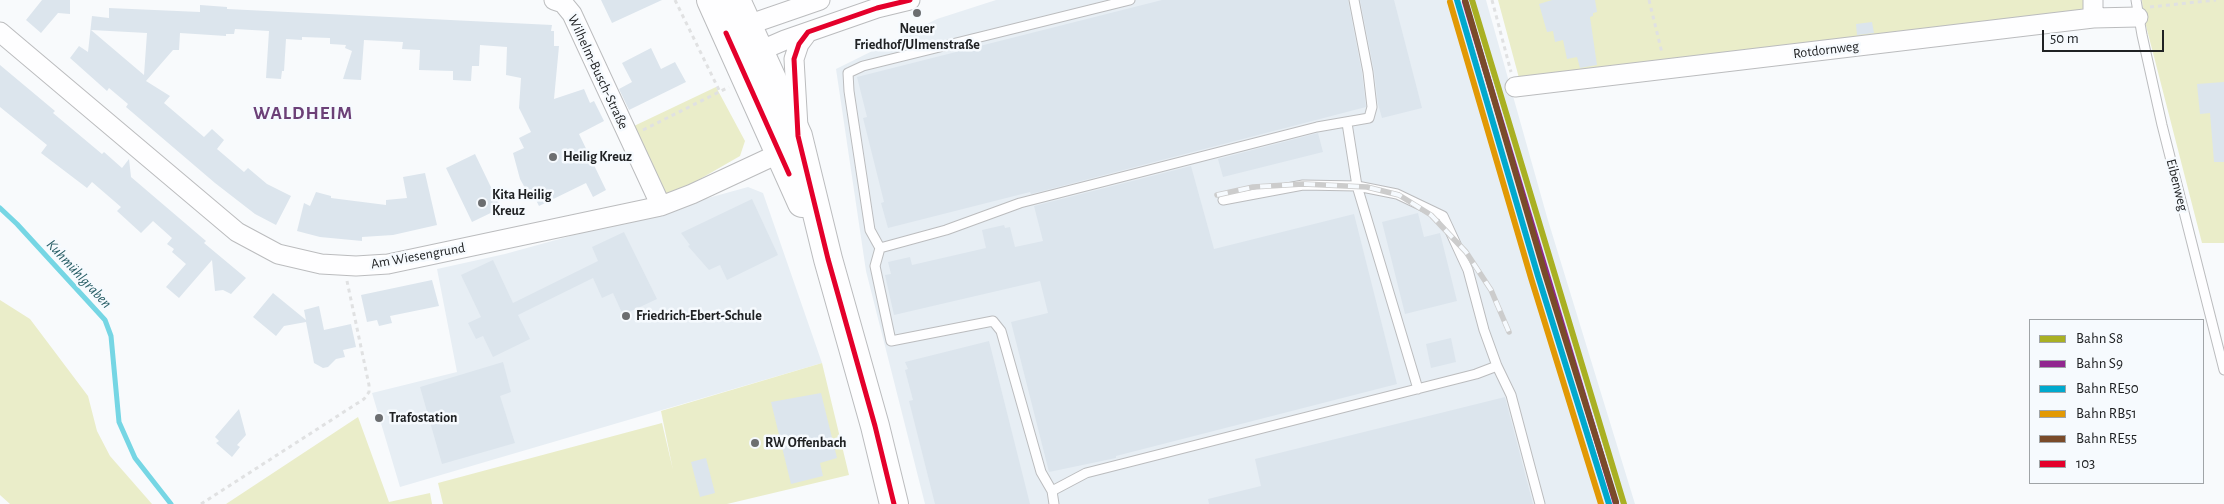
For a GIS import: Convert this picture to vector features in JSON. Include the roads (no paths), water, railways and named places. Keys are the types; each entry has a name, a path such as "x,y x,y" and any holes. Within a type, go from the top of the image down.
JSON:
{"main road":[{"path":"711,0 737,29 789,144 828,258 872,416 894,504"},
{"path":"736,0 737,29"}],"street":[{"name":"Wilhelm-Busch-Straße","path":"554,0 563,3 572,14 661,206"},
{"path":"737,29 820,0"},
{"path":"748,56 882,4 910,0"},
{"name":"Rotdornweg","path":"1515,87 2093,9 2137,8"},
{"name":"Am Wiesengrund","path":"0,32 237,232 278,254 308,262 344,266 396,262 661,206 692,194 789,144"},
{"path":"789,144 794,59 799,44 808,32"}],"lane":[{"path":"1054,504 1052,491 1041,472 1001,331 993,321 891,341 875,266 880,248 870,230 848,91 848,73 863,66 1130,0"},
{"path":"880,248 946,230 1020,203 1317,127 1368,118 1372,107 1368,72 1354,0"},
{"name":"Eibenweg","path":"2137,8 2181,200 2224,370"},
{"path":"1347,123 1357,186 1418,389"},
{"path":"1222,200 1303,185 1357,186 1397,194 1444,216 1468,270 1484,330 1497,366 1511,395 1540,504"},
{"path":"1052,491 1086,473 1476,374 1497,366"}],"waterway":[{"name":"Kuhmühlgraben","path":"0,208 105,320 111,336 119,422 135,458 171,504"}],"railway":[{"path":"1217,195 1253,187 1303,184 1367,187 1399,195 1431,215 1466,252 1491,290 1509,332"}],"rail line":[{"name":"RE50","path":"1457,0 1538,276 1609,504"},
{"name":"RE55","path":"1465,0 1545,274 1616,502"},
{"name":"S8","path":"1472,0 1624,504"},
{"name":"RB51","path":"1450,2 1531,278 1601,504"},
{"name":"S9","path":"1465,2 1616,504"}],"place":[{"name":"Neuer Friedhof/Ulmenstraße","path":"917,13"},
{"name":"Heilig Kreuz","path":"553,157"},
{"name":"Kita Heilig Kreuz","path":"482,203"},
{"name":"Friedrich-Ebert-Schule","path":"626,316"},
{"name":"Trafostation","path":"379,418"},
{"name":"RW Offenbach","path":"755,443"}],"district":[{"name":"WALDHEIM","path":"303,113"}]}
